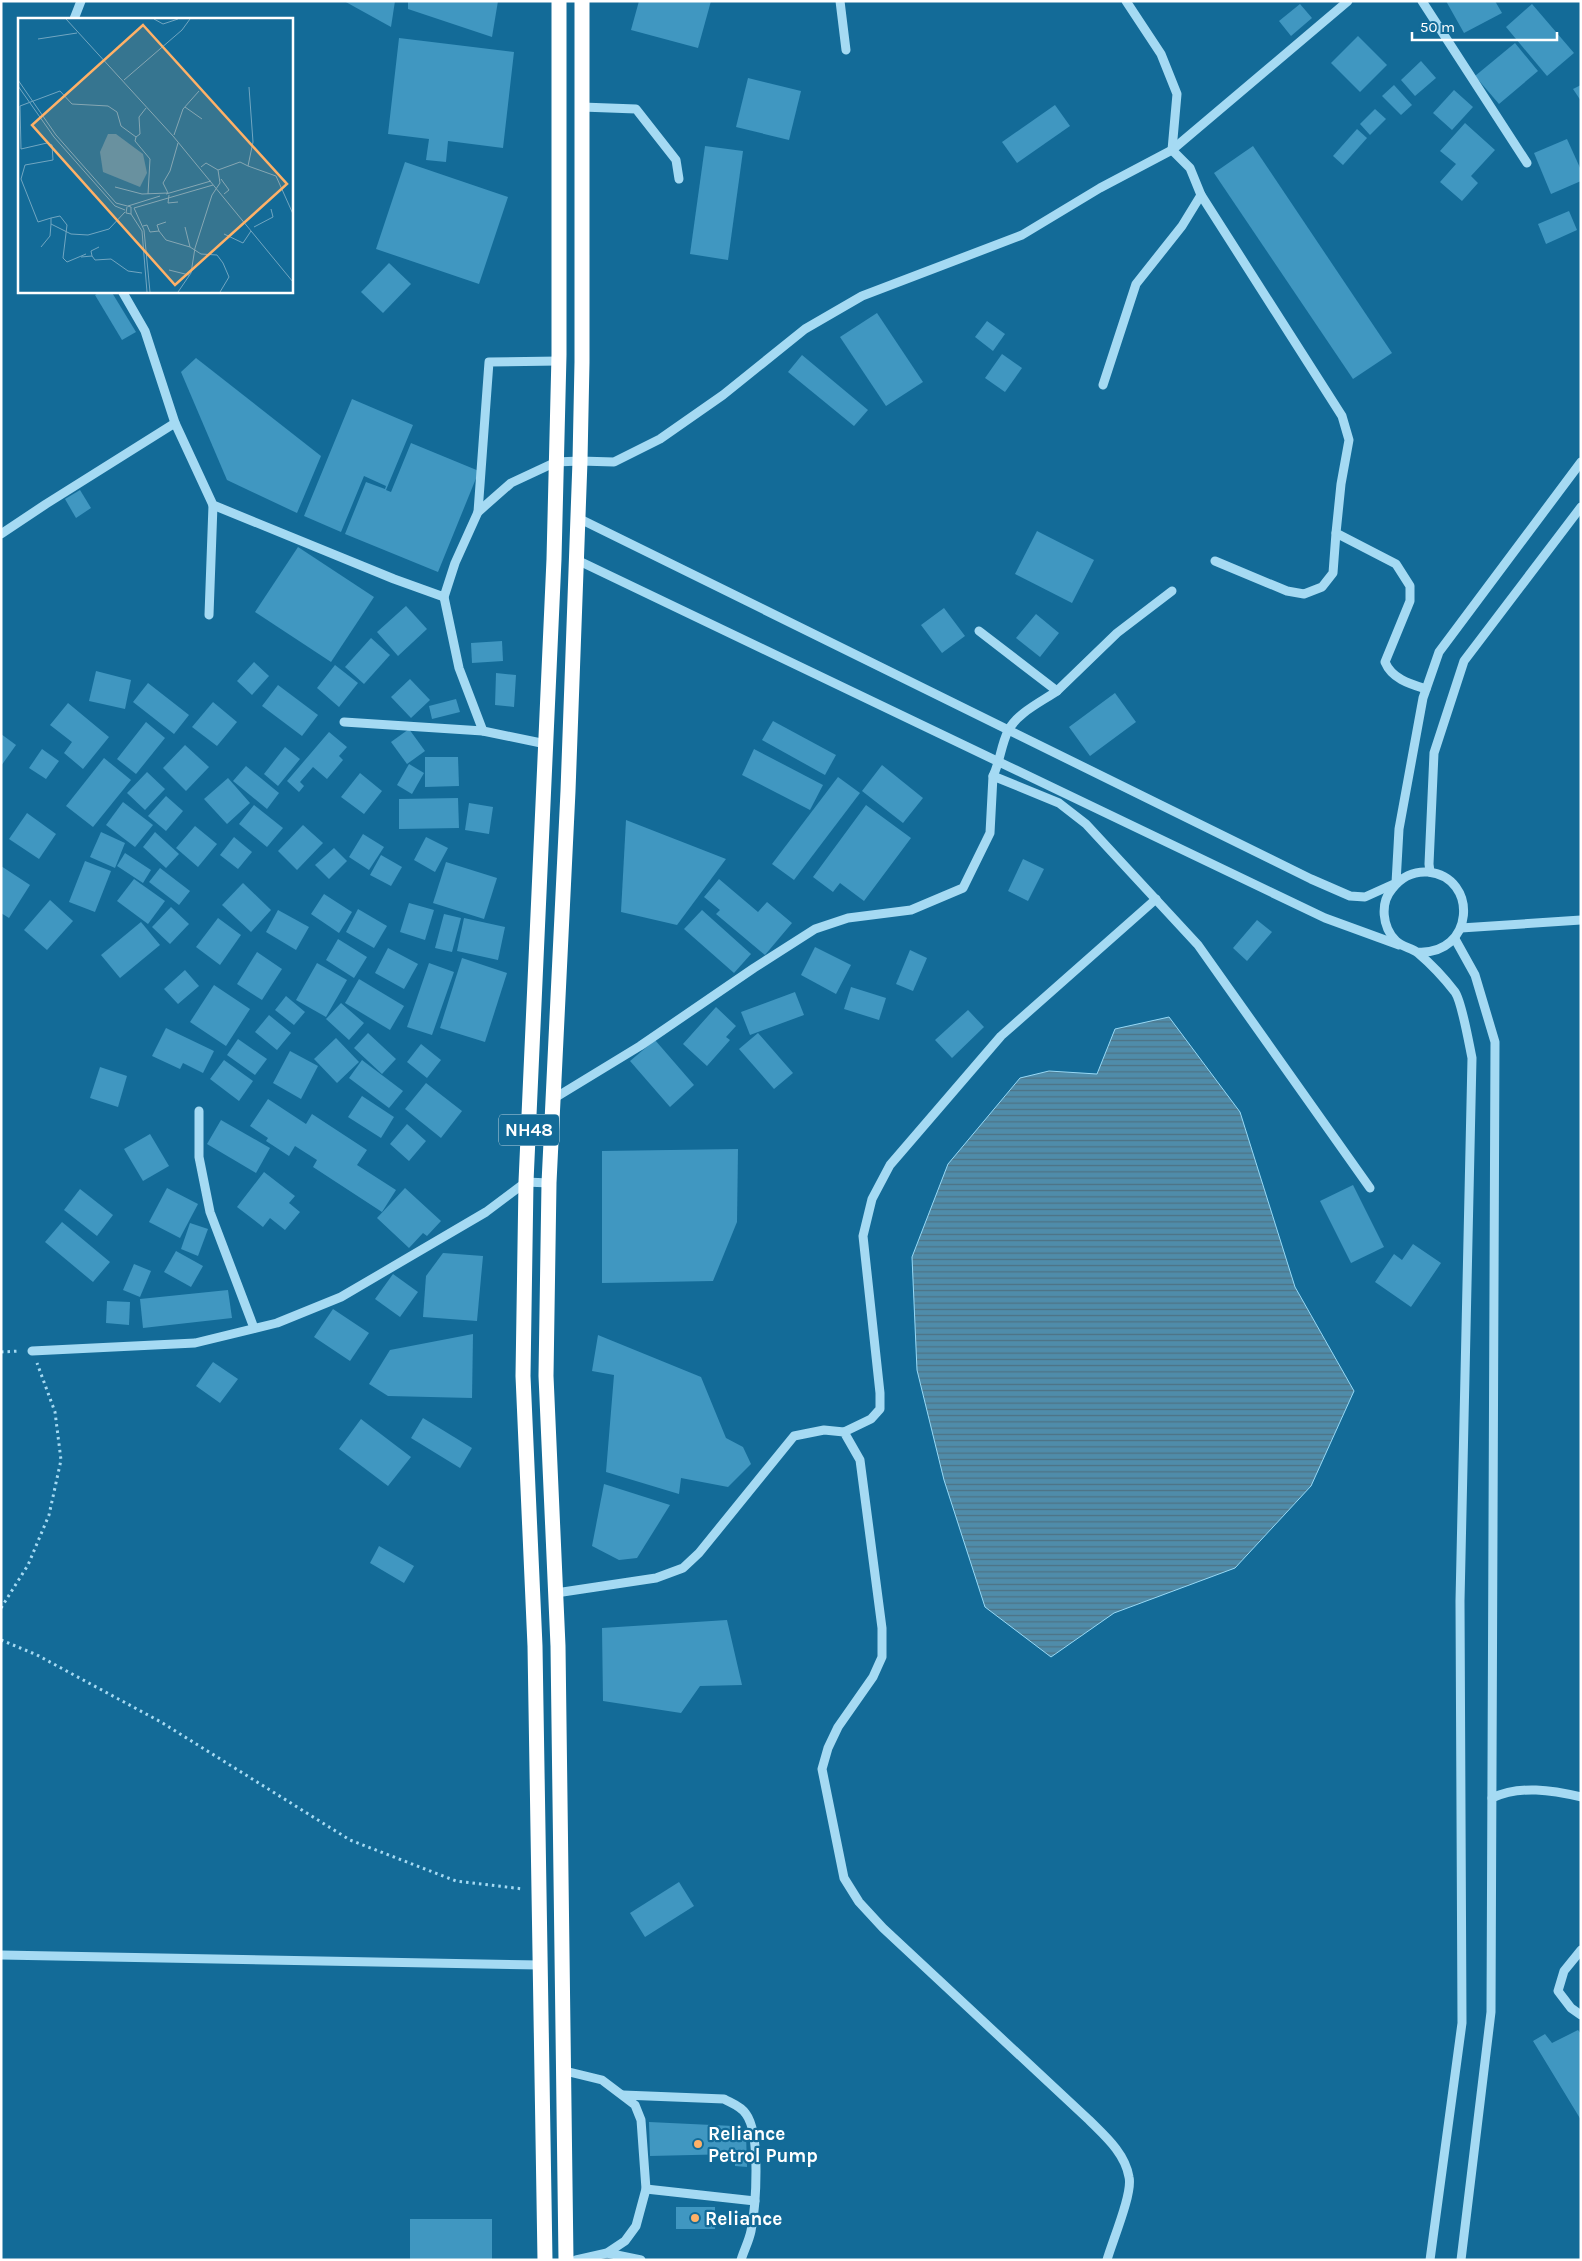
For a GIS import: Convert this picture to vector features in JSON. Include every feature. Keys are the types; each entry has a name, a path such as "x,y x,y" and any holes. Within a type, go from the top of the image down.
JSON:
{"highway":[{"name":"NH48","path":"545,2260 535,1646 522,1376 526,1182 546,744 559,361 559,1"},
{"name":"NH48","path":"566,2260 565,2071 556,1593 546,1376 549,1183 580,461 582,362 582,1"},
{"path":"559,50 582,51"},
{"path":"536,980 559,982"}],"street":[{"path":"74,18 81,1"},
{"path":"840,1 846,50"},
{"path":"1126,1 1161,54 1177,94 1172,150"},
{"path":"478,512 511,483 556,462 614,462 660,439 723,395 805,329 862,296 1022,235 1100,188 1172,150 1348,1"},
{"path":"1422,1 1527,163"},
{"path":"582,106 636,109 676,160 679,179"},
{"path":"1172,150 1190,168 1201,195 1342,416 1349,440 1341,484 1333,573 1322,587 1304,594 1287,591 1215,561"},
{"path":"1103,385 1136,284 1182,226 1201,195"},
{"path":"123,292 144,331 175,423 213,505 209,615"},
{"path":"483,731 459,668 444,597 455,563 478,512 489,362 559,361"},
{"path":"1,534 175,423"},
{"path":"1406,948 1388,930 1384,918 1384,905 1396,883 1399,829 1426,689 1439,652 1581,462"},
{"path":"213,505 394,580 444,597"},
{"path":"1430,872 1434,753 1464,661 1581,507"},
{"path":"577,560 1325,918 1417,952 1438,950 1455,939 1461,928 1464,910 1459,893 1452,883 1442,876 1430,872 1418,872 1406,876 1396,883 1366,897 1350,896 578,518"},
{"path":"1336,533 1396,564 1410,586 1410,600 1385,662 1388,670 1407,682 1426,689"},
{"path":"553,1099 640,1046 815,929 848,918 911,910 963,888 990,833 993,776 1000,762 1008,730 1022,714 1057,691 1116,633 1172,591"},
{"path":"979,630 1057,691"},
{"path":"344,722 483,731 546,744"},
{"path":"993,776 1059,803 1086,824 1156,899 1198,945 1338,1140 1370,1188"},
{"path":"556,1593 656,1578 683,1568 699,1553 794,1436 824,1430 844,1432 871,1419 880,1409 880,1393 863,1236 872,1199 890,1164 1001,1036 1156,899"},
{"path":"1461,928 1581,920"},
{"path":"1455,939 1475,975 1495,1042 1491,2012 1462,2260"},
{"path":"1417,952 1456,994 1472,1058 1460,1600 1462,2023 1430,2260"},
{"path":"199,1111 200,1157 210,1212 254,1328"},
{"path":"32,1351 195,1342 277,1323 341,1297 486,1212 526,1182 549,1183"},
{"path":"844,1432 860,1460 882,1628 882,1657 873,1677 838,1728 828,1748 822,1769 844,1878 859,1902 883,1928 1089,2120 1118,2150 1130,2178 1125,2203 1106,2260"},
{"path":"1492,1798 1504,1792 1549,1789 1581,1797"},
{"path":"1581,1950 1564,1971 1558,1991 1570,2008 1581,2016"},
{"path":"1,1954 540,1965"},
{"path":"565,2071 602,2080 635,2105 641,2120 646,2189 636,2226 625,2241 607,2253 576,2260"},
{"path":"623,2095 724,2099 746,2113 752,2126 757,2184 751,2232 741,2260"},
{"path":"646,2189 755,2201"},
{"path":"607,2253 641,2260"}],"path":[{"path":"1,1352 32,1351 55,1412 61,1460 49,1515 28,1565 1,1608"},
{"path":"1,1640 37,1654 161,1722 350,1840 456,1881 539,1891"}],"water":[{"path":"1169,1017 1240,1112 1295,1287 1354,1391 1311,1486 1235,1568 1114,1613 1051,1657 985,1607 944,1480 917,1370 912,1257 948,1164 1020,1078 1049,1071 1097,1074 1115,1029"}],"building":[{"path":"344,1 395,1 391,27"},
{"path":"408,1 498,1 492,37 408,9"},
{"path":"639,1 711,1 698,48 631,30"},
{"path":"1446,1 1495,1 1502,13 1464,33"},
{"path":"1300,4 1312,18 1291,36 1279,21"},
{"path":"1532,4 1574,53 1547,76 1506,27"},
{"path":"1358,36 1387,65 1360,92 1331,63"},
{"path":"399,38 514,52 503,148 448,141 446,162 426,160 429,139 388,134"},
{"path":"1515,43 1538,71 1499,104 1475,76"},
{"path":"1421,61 1436,78 1415,96 1401,80"},
{"path":"748,78 801,91 789,140 736,127"},
{"path":"1394,85 1412,105 1401,115 1382,96"},
{"path":"1581,85 1581,101 1573,89"},
{"path":"1454,90 1473,107 1452,130 1433,113"},
{"path":"1055,105 1070,126 1017,163 1002,142"},
{"path":"1375,109 1386,119 1370,135 1360,124"},
{"path":"1465,123 1495,150 1471,176 1478,183 1462,201 1440,182 1456,164 1440,151"},
{"path":"1357,129 1367,138 1343,165 1333,156"},
{"path":"1567,139 1581,170 1581,181 1551,194 1534,153"},
{"path":"705,146 743,151 728,260 690,254"},
{"path":"1253,146 1392,353 1353,379 1214,173"},
{"path":"405,162 508,197 479,284 376,249"},
{"path":"1569,211 1577,230 1546,244 1538,224"},
{"path":"389,263 411,284 383,313 361,292"},
{"path":"100,292 112,292 136,332 122,340 95,295"},
{"path":"877,313 923,382 886,406 840,337"},
{"path":"987,321 1005,334 993,351 975,337"},
{"path":"1002,354 1022,368 1005,392 985,378"},
{"path":"802,355 868,410 854,426 788,372"},
{"path":"196,358 321,456 297,513 227,480 181,372"},
{"path":"352,399 413,425 386,490 391,492 411,443 479,471 438,572 345,534 366,482 385,489 386,486 364,476 341,532 304,516"},
{"path":"80,490 91,508 76,518 65,499"},
{"path":"1037,531 1094,560 1072,603 1015,574"},
{"path":"298,547 374,597 331,662 255,612"},
{"path":"406,606 427,629 398,656 377,632"},
{"path":"944,608 965,636 942,653 921,625"},
{"path":"1036,614 1059,633 1040,657 1016,638"},
{"path":"371,638 390,655 364,684 345,667"},
{"path":"502,641 503,661 472,663 471,643"},
{"path":"254,662 269,676 252,695 237,681"},
{"path":"335,665 358,683 339,707 317,688"},
{"path":"96,671 131,680 125,709 89,701"},
{"path":"496,673 516,675 514,707 495,705"},
{"path":"410,679 430,700 411,718 391,697"},
{"path":"148,683 189,715 174,734 133,702"},
{"path":"278,685 318,715 302,736 262,706"},
{"path":"1115,693 1136,722 1090,756 1069,727"},
{"path":"456,699 460,712 432,719 429,706"},
{"path":"213,702 237,722 217,746 192,727"},
{"path":"68,703 109,737 83,769 64,753 72,742 50,725"},
{"path":"773,721 836,755 825,775 762,740"},
{"path":"146,722 165,738 136,774 117,759"},
{"path":"409,729 425,751 407,764 391,742"},
{"path":"329,732 347,747 339,756 343,760 327,779 313,767 300,782 304,786 299,792 287,781"},
{"path":"1,734 16,745 1,766"},
{"path":"185,745 209,767 186,791 163,768"},
{"path":"285,747 300,759 278,786 264,774"},
{"path":"42,749 59,761 46,779 29,768"},
{"path":"754,749 823,785 810,810 742,775"},
{"path":"425,757 458,757 459,786 425,787"},
{"path":"104,758 131,780 93,827 66,806"},
{"path":"409,764 424,773 412,794 397,785"},
{"path":"882,765 923,798 903,823 862,791"},
{"path":"246,766 279,793 267,809 233,781"},
{"path":"147,772 165,789 145,810 127,793"},
{"path":"360,773 382,791 364,814 341,797"},
{"path":"838,777 860,793 794,880 772,864"},
{"path":"228,778 250,803 227,824 204,799"},
{"path":"166,796 183,811 166,831 148,816"},
{"path":"458,798 459,828 399,829 399,799"},
{"path":"123,802 153,825 135,847 106,825"},
{"path":"469,803 493,807 489,834 465,830"},
{"path":"254,805 283,828 267,847 239,824"},
{"path":"866,805 911,838 864,901 840,883 833,892 813,877"},
{"path":"27,813 56,834 39,859 9,839"},
{"path":"626,820 726,859 677,925 621,912"},
{"path":"303,825 323,843 297,870 278,851"},
{"path":"195,826 217,844 198,867 176,848"},
{"path":"101,832 125,843 115,868 90,857"},
{"path":"155,832 179,854 166,868 143,847"},
{"path":"363,834 384,847 369,870 349,857"},
{"path":"234,837 252,852 238,869 220,855"},
{"path":"426,837 448,848 435,872 414,860"},
{"path":"334,848 347,861 329,879 315,865"},
{"path":"125,853 151,870 143,883 117,866"},
{"path":"381,855 402,867 391,886 370,875"},
{"path":"1023,859 1044,869 1028,901 1008,891"},
{"path":"85,861 111,871 95,912 69,902"},
{"path":"446,862 497,878 484,919 433,903"},
{"path":"1,866 30,885 9,918 1,913"},
{"path":"160,868 190,891 179,905 149,882"},
{"path":"134,879 165,901 148,924 117,901"},
{"path":"719,879 758,912 767,902 792,923 765,955 716,914 720,910 704,897"},
{"path":"243,883 271,910 251,932 222,905"},
{"path":"324,894 352,912 339,933 311,914"},
{"path":"50,900 73,921 47,950 24,930"},
{"path":"409,903 434,910 425,940 400,932"},
{"path":"171,907 189,924 170,944 152,927"},
{"path":"358,909 387,926 374,948 346,932"},
{"path":"278,910 309,927 296,950 266,932"},
{"path":"702,910 751,954 734,973 684,929"},
{"path":"444,914 461,918 452,952 435,948"},
{"path":"218,918 241,935 220,965 196,947"},
{"path":"464,918 505,927 498,960 457,951"},
{"path":"1257,920 1272,932 1247,961 1233,948"},
{"path":"141,922 160,945 120,978 101,955"},
{"path":"338,939 367,957 354,978 326,960"},
{"path":"815,947 851,965 836,994 801,975"},
{"path":"388,948 418,964 404,989 375,973"},
{"path":"910,950 927,958 913,991 896,984"},
{"path":"257,952 282,969 262,1000 237,984"},
{"path":"462,958 507,973 485,1042 440,1028"},
{"path":"317,963 347,980 326,1017 296,1000"},
{"path":"429,963 454,972 432,1035 407,1027"},
{"path":"185,970 199,986 178,1004 164,989"},
{"path":"359,979 404,1006 390,1030 345,1003"},
{"path":"214,985 250,1009 226,1046 190,1022"},
{"path":"851,987 886,998 879,1020 844,1009"},
{"path":"795,992 804,1015 750,1035 741,1012"},
{"path":"286,996 305,1012 294,1025 275,1010"},
{"path":"341,1003 364,1023 349,1040 326,1019"},
{"path":"716,1007 736,1026 726,1037 730,1040 707,1066 683,1044"},
{"path":"968,1010 984,1027 952,1058 935,1040"},
{"path":"269,1015 291,1033 277,1050 255,1032"},
{"path":"166,1028 214,1051 203,1073 183,1063 180,1069 152,1056"},
{"path":"368,1033 396,1059 382,1074 354,1048"},
{"path":"758,1033 793,1073 774,1089 739,1049"},
{"path":"336,1038 359,1062 337,1083 314,1059"},
{"path":"238,1039 267,1059 255,1075 227,1055"},
{"path":"655,1040 694,1085 670,1107 630,1061"},
{"path":"421,1044 441,1060 427,1078 407,1062"},
{"path":"290,1051 318,1066 301,1099 273,1083"},
{"path":"224,1060 253,1081 239,1101 210,1079"},
{"path":"362,1060 403,1091 389,1108 349,1078"},
{"path":"100,1067 127,1076 118,1107 90,1098"},
{"path":"426,1083 462,1111 441,1138 405,1109"},
{"path":"362,1096 394,1117 381,1138 348,1117"},
{"path":"268,1099 306,1124 312,1114 367,1150 357,1165 396,1190 382,1212 313,1167 317,1160 295,1146 289,1156 266,1141 268,1138 250,1126"},
{"path":"221,1120 270,1148 256,1173 207,1144"},
{"path":"407,1124 426,1141 409,1161 390,1144"},
{"path":"150,1134 169,1166 143,1181 124,1149"},
{"path":"738,1149 737,1222 713,1281 602,1283 602,1151"},
{"path":"264,1172 295,1196 289,1203 300,1212 285,1230 270,1218 263,1227 237,1207"},
{"path":"1353,1185 1384,1247 1351,1263 1320,1201"},
{"path":"167,1188 198,1204 180,1238 149,1222"},
{"path":"405,1188 441,1221 427,1236 423,1233 409,1248 377,1218"},
{"path":"80,1189 113,1215 97,1236 64,1210"},
{"path":"62,1222 110,1262 93,1282 45,1242"},
{"path":"190,1223 208,1229 198,1256 181,1249"},
{"path":"1413,1244 1441,1263 1411,1307 1375,1282 1394,1254 1402,1260"},
{"path":"176,1251 203,1266 191,1287 164,1272"},
{"path":"443,1253 483,1256 477,1321 423,1317 426,1276"},
{"path":"134,1264 151,1271 140,1297 123,1290"},
{"path":"393,1274 418,1292 400,1317 375,1299"},
{"path":"228,1290 232,1318 143,1328 140,1299"},
{"path":"107,1301 130,1302 129,1325 106,1323"},
{"path":"333,1309 369,1333 350,1361 314,1337"},
{"path":"473,1334 472,1398 388,1396 369,1384 390,1350"},
{"path":"598,1335 701,1377 726,1438 743,1447 751,1464 728,1487 681,1478 679,1494 606,1472 614,1375 592,1371"},
{"path":"213,1362 238,1379 220,1403 196,1386"},
{"path":"423,1418 472,1448 460,1468 411,1438"},
{"path":"361,1419 411,1457 388,1486 339,1449"},
{"path":"604,1484 670,1505 637,1558 619,1560 592,1546"},
{"path":"379,1546 414,1566 404,1583 370,1563"},
{"path":"727,1620 742,1685 700,1686 681,1713 603,1701 602,1628"},
{"path":"679,1882 694,1906 645,1937 630,1913"},
{"path":"1578,2030 1581,2034 1581,2120 1533,2041 1545,2034 1552,2043"},
{"name":"Reliance Petrol Pump","path":"649,2122 733,2126 746,2133 747,2167 735,2166 735,2154 650,2156"},
{"name":"Reliance","path":"676,2207 715,2207 715,2229 676,2229"},
{"path":"410,2219 492,2219 492,2260 410,2260"}],"place":[{"name":"Reliance Petrol Pump","path":"698,2144"},
{"name":"Reliance","path":"695,2218"}]}
